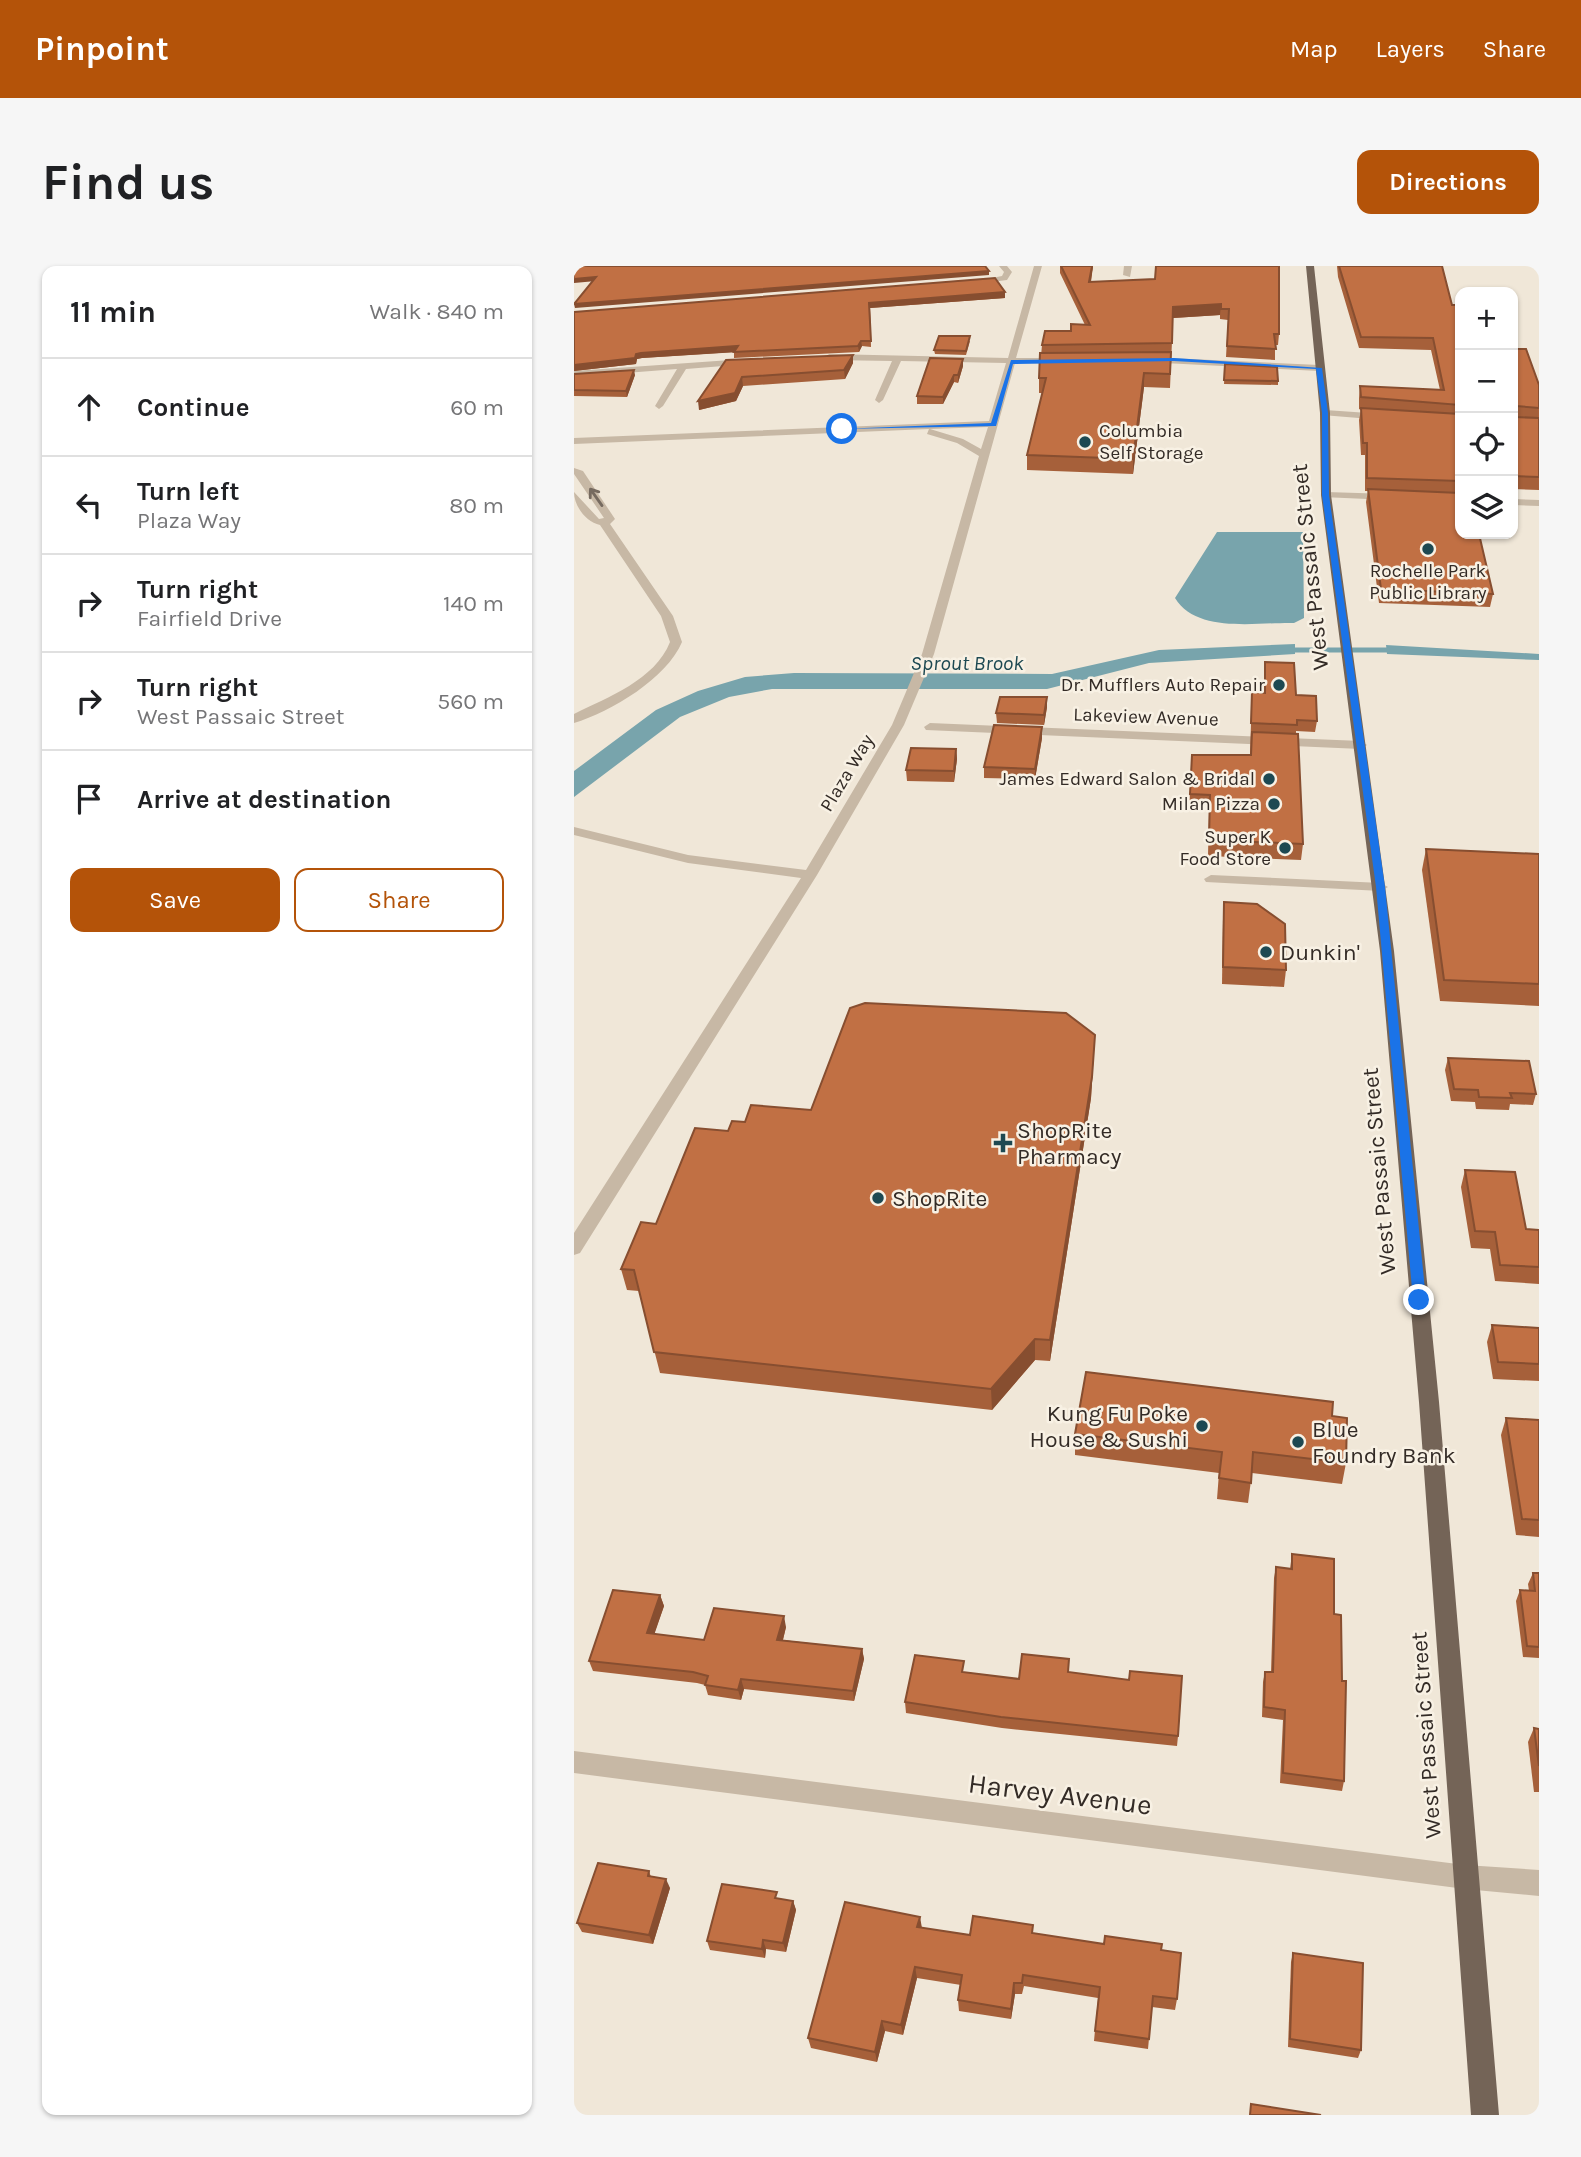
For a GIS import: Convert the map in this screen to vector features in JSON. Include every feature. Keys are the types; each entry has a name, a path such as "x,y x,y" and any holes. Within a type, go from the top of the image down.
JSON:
{"main road":[{"name":"West Passaic Street","path":"1310,266 1325,413 1326,495 1381,887 1429,1402 1485,2115"}],"street":[{"path":"963,282 1004,278 1008,272 1003,266"},
{"name":"Plaza Way","path":"574,1248 810,875 904,712 924,665 1038,266"},
{"path":"1127,275 1128,266"},
{"path":"817,357 1079,361"},
{"path":"879,400 897,360"},
{"path":"1133,360 1319,368"},
{"path":"574,374 759,361"},
{"path":"659,406 683,366"},
{"path":"1325,413 1392,417"},
{"path":"574,441 994,424"},
{"path":"903,427 945,435 985,455"},
{"path":"574,471 580,473 610,519 604,523"},
{"path":"574,495 595,521 604,523 667,616 676,642 669,659 653,674 574,719"},
{"path":"1326,495 1406,498"},
{"path":"1518,502 1539,503"},
{"name":"Lakeview Avenue","path":"930,727 1361,745"},
{"path":"574,831 688,859 810,875"},
{"path":"1210,879 1381,887"},
{"name":"Harvey Avenue","path":"574,1762 1465,1877 1539,1883"}],"water":[{"path":"1217,532 1303,532 1304,618 1294,623 1229,624 1198,617 1185,609 1175,598"},
{"path":"1295,644 1295,654 1149,663 1047,689 772,689 729,697 680,717 574,797 574,771 656,710 698,691 745,677 794,673 1052,674 1159,650"},
{"path":"1386,645 1539,654 1539,660 1387,654"}],"building":[{"path":"574,266 985,266 989,271 574,304 596,277 574,279"},
{"path":"1061,266 1092,266 1089,282 1155,279 1156,266 1279,266 1279,334 1274,334 1276,349 1227,346 1229,309 1221,309 1221,304 1173,307 1172,343 1042,345 1045,331 1071,331 1071,324 1090,325"},
{"path":"1339,266 1442,266 1452,305 1455,305 1455,405 1361,397 1360,386 1444,390 1433,338 1361,337"},
{"path":"995,278 1005,292 869,303 871,341 861,341 858,346 734,352 738,346 641,353 636,354 635,358 574,365 574,312"},
{"path":"939,336 970,336 966,351 934,350"},
{"path":"1518,349 1526,349 1539,385 1539,408 1518,406"},
{"path":"1171,352 1170,374 1144,373 1133,459 1027,455 1046,378 1039,378 1040,353"},
{"path":"853,355 844,370 742,377 735,393 698,401 726,360"},
{"path":"930,358 963,359 958,375 954,375 943,397 917,396"},
{"path":"1225,364 1277,367 1278,381 1224,380"},
{"path":"634,370 626,391 574,390 574,374"},
{"path":"1361,408 1455,414 1455,481 1367,478 1367,443 1363,443"},
{"path":"1518,417 1539,418 1539,477 1518,476"},
{"path":"1368,489 1455,493 1455,539 1480,539 1493,594 1381,589"},
{"path":"1265,662 1294,663 1296,695 1316,696 1317,721 1297,720 1297,725 1251,723 1252,692 1265,693"},
{"path":"1000,697 1047,697 1044,715 996,713"},
{"path":"994,725 1042,727 1035,769 984,767"},
{"path":"1252,732 1298,734 1303,844 1209,840 1210,795 1190,794 1192,755 1251,755"},
{"path":"911,748 956,749 954,771 906,770"},
{"path":"1426,849 1539,854 1539,984 1444,980"},
{"path":"1224,902 1257,904 1285,924 1286,970 1223,967"},
{"name":"ShopRite","path":"865,1003 1066,1013 1095,1035 1092,1077 1050,1340 1035,1339 991,1389 654,1352 634,1270 621,1269 641,1222 656,1224 695,1128 728,1131 732,1121 745,1122 751,1105 811,1110 850,1008"},
{"path":"1448,1058 1529,1061 1536,1094 1510,1093 1512,1098 1479,1097 1478,1090 1454,1089"},
{"path":"1465,1170 1515,1172 1526,1229 1539,1230 1539,1267 1500,1265 1495,1232 1475,1231"},
{"path":"1492,1325 1539,1328 1539,1364 1498,1362"},
{"path":"1086,1372 1333,1402 1332,1416 1347,1418 1346,1463 1253,1452 1251,1483 1219,1478 1222,1452 1075,1434"},
{"path":"1506,1418 1539,1420 1539,1520 1522,1519"},
{"path":"1292,1554 1334,1559 1334,1614 1341,1615 1342,1681 1346,1681 1344,1781 1283,1773 1285,1710 1264,1707 1265,1672 1273,1672 1276,1567 1292,1569"},
{"path":"1533,1573 1539,1573 1539,1647 1527,1646 1520,1590 1535,1591"},
{"path":"613,1590 660,1595 647,1633 704,1640 714,1608 784,1616 777,1640 862,1649 853,1691 741,1679 738,1690 705,1685 708,1676 693,1672 589,1661"},
{"path":"1022,1654 1069,1659 1068,1672 1129,1680 1130,1671 1182,1676 1178,1736 1001,1717 905,1702 915,1655 964,1661 962,1672 1019,1679"},
{"path":"1534,1728 1539,1729 1539,1766"},
{"path":"598,1863 649,1871 648,1876 666,1879 649,1935 577,1923"},
{"path":"722,1884 777,1892 775,1898 793,1901 783,1943 763,1940 762,1949 707,1941"},
{"path":"845,1902 920,1917 917,1927 970,1935 973,1916 1033,1925 1032,1933 1104,1944 1105,1936 1162,1944 1161,1950 1181,1953 1177,1999 1153,1996 1149,2039 1095,2031 1100,1987 1023,1975 1022,1983 1014,1983 1011,2009 958,2000 962,1975 915,1967 901,2025 882,2021 875,2052 808,2038"},
{"path":"1293,1953 1363,1963 1361,2050 1290,2039"},
{"path":"1251,2104 1321,2115 1250,2115"}],"waterway":[{"name":"Sprout Brook","path":"1283,650 1387,650"}],"place":[{"name":"Columbia Self Storage","path":"1085,442"},
{"name":"Rochelle Park Public Library","path":"1428,549"},
{"name":"Dr. Mufflers Auto Repair","path":"1279,685"},
{"name":"James Edward Salon & Bridal","path":"1269,779"},
{"name":"Milan Pizza","path":"1274,804"},
{"name":"Super K Food Store","path":"1285,848"},
{"name":"Dunkin'","path":"1266,952"},
{"name":"ShopRite Pharmacy","path":"1003,1143"},
{"name":"ShopRite","path":"878,1198"},
{"name":"Kung Fu Poke House & Sushi","path":"1202,1426"},
{"name":"Blue Foundry Bank","path":"1298,1442"}],"route":[{"path":"842,429 994,424 1011,362 1174,360 1319,368 1325,413 1326,495 1381,887 1419,1300"}]}
